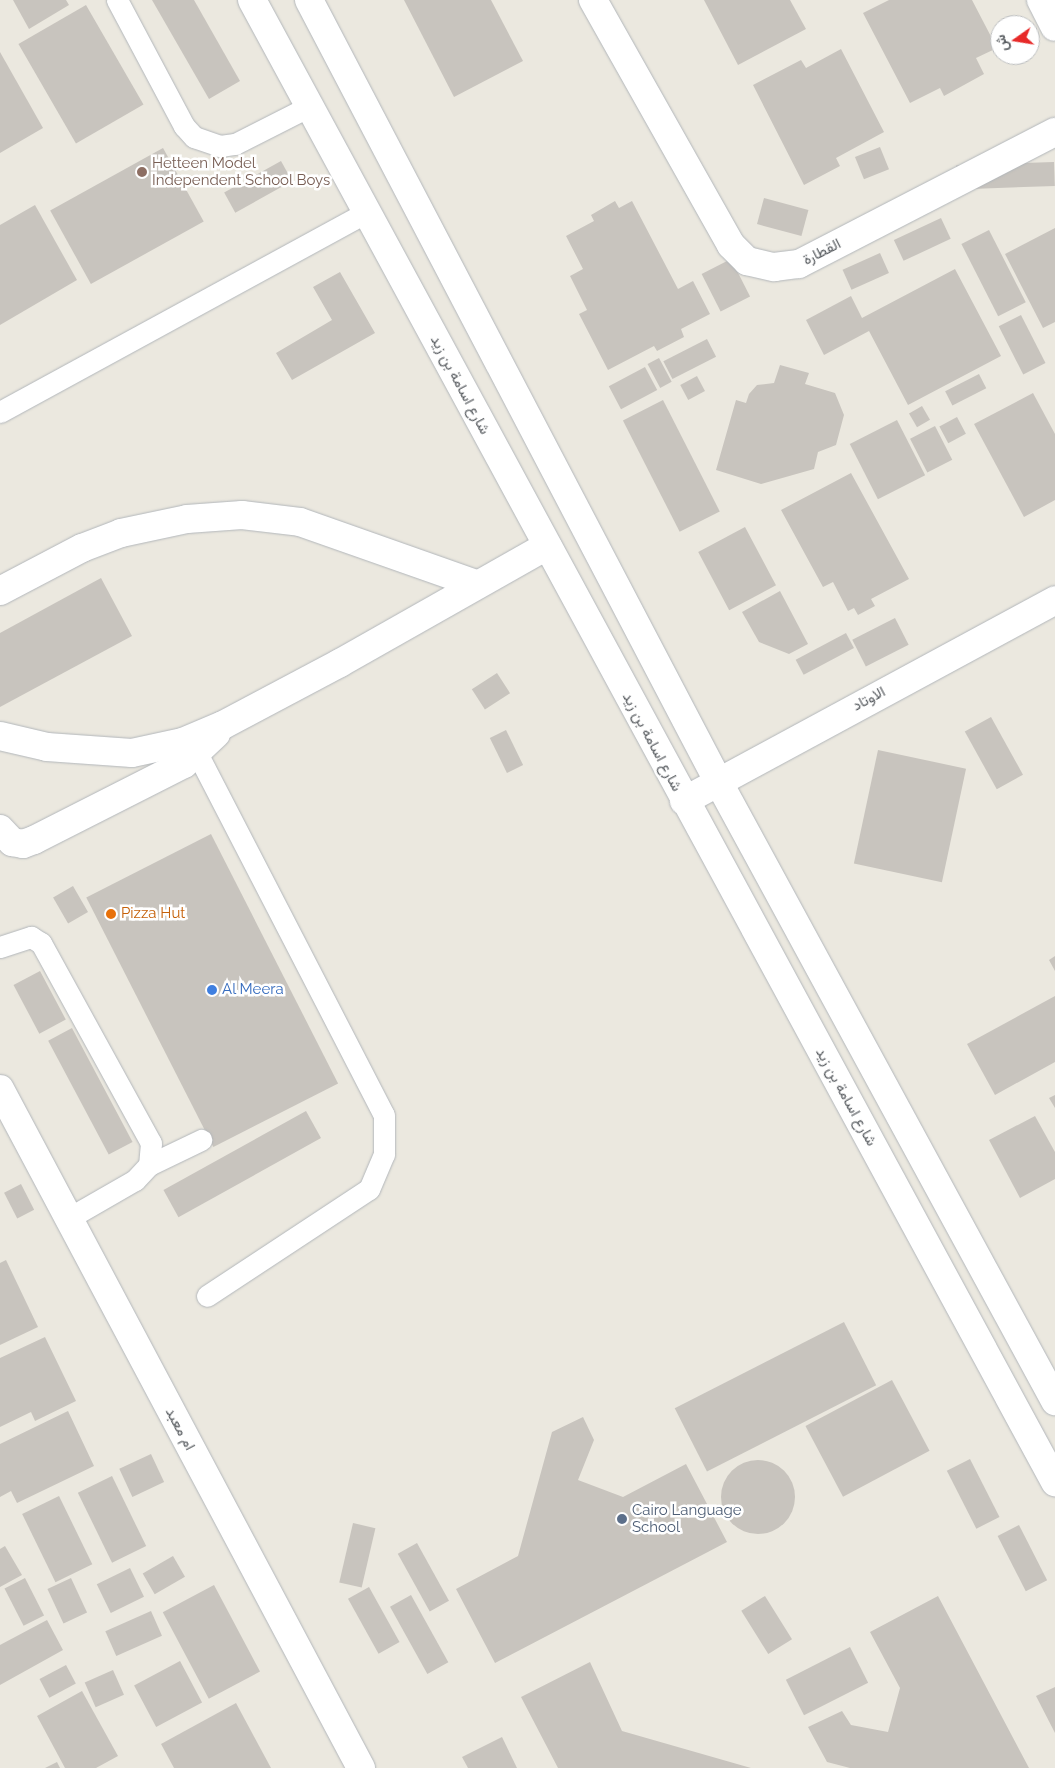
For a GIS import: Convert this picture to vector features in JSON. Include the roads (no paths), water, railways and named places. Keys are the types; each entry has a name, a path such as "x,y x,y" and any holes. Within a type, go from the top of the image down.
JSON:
{"street":[{"name":"شارع اسامة بن زيد","path":"252,0 684,801 1055,1482"},
{"path":"309,0 718,781 1055,1401"},
{"name":"القطارة","path":"593,0 731,246 747,261 774,268 799,264 1055,132"},
{"path":"1041,0 1055,27"},
{"path":"0,591 82,548 121,533 187,519 242,515 300,522 476,584"},
{"path":"0,736 47,747 132,753 182,742 223,725 340,663 476,584 547,546"},
{"name":"الاوتاد","path":"684,801 1055,600"},
{"path":"0,829 12,842 23,844 34,840 184,764 223,725"},
{"name":"ام معبد","path":"0,1089 361,1768"}],"lane":[{"path":"117,0 184,126 194,137 220,146 235,144 310,106"},
{"path":"0,412 366,212"},
{"path":"197,753 384,1115 384,1154 369,1189 208,1296"},
{"path":"0,947 31,937 41,943 151,1143 149,1165"},
{"path":"68,1218 129,1184 149,1165 201,1140"}],"place":[{"name":"Hetteen Model Independent School Boys","path":"142,172"},
{"name":"Pizza Hut","path":"111,914"},
{"name":"Al Meera","path":"212,990"},
{"name":"Cairo Language School","path":"622,1519"}]}
